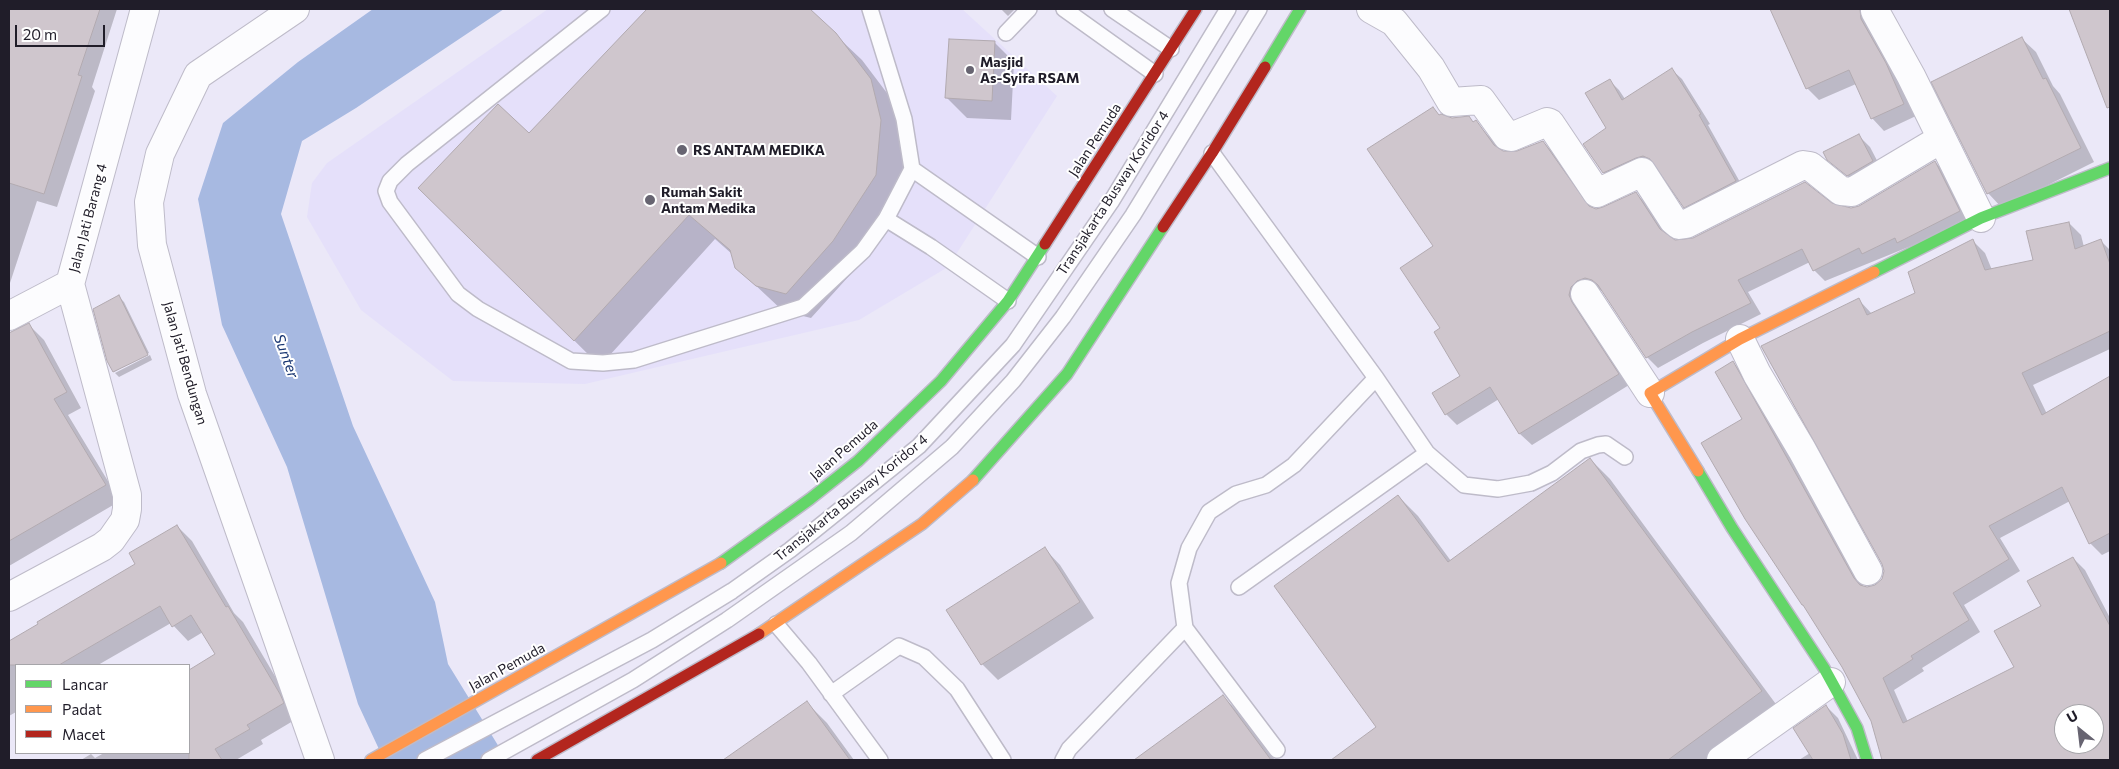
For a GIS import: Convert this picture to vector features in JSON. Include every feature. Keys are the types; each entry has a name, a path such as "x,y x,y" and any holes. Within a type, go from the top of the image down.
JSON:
{"main road":[{"name":"Jalan Pemuda","path":"371,760 722,562 810,499 858,461 941,381 1008,301 1196,9"},
{"path":"538,760 776,624 922,524 981,473 1067,374 1212,153 1300,9"},
{"path":"1867,760 1857,728 1831,682 1732,528 1650,393 1740,339 1980,218 2110,168"}],"street":[{"name":"Jalan Jati Barang 4","path":"9,597 111,540 125,520 127,495 70,284 145,9"},
{"name":"Jalan Jati Bendungan","path":"295,9 198,75 160,154 149,202 152,245 192,394 320,760"},
{"path":"1371,9 1394,22 1431,68 1451,102 1481,100 1507,136 1511,137 1547,122 1550,123 1597,193 1642,172 1673,220 1679,225 1686,224 1803,165 1810,166 1841,191 1852,192 1942,139"},
{"path":"1875,11 1911,76 1980,218"},
{"path":"9,316 70,284"},
{"path":"1586,294 1650,393"},
{"path":"1740,339 1868,571"},
{"path":"1721,760 1831,682"}],"lane":[{"path":"602,9 390,180 386,191 390,202 458,294 478,308 571,361 603,363 634,360 803,307 863,251 886,219 912,169 904,119 870,9"},
{"path":"1006,33 1029,9"},
{"path":"1064,9 1155,74"},
{"path":"1112,9 1171,49"},
{"name":"Transjakarta Busway Koridor 4","path":"425,760 652,640 732,591 790,550 919,446 1013,345 1111,202 1228,9"},
{"name":"Transjakarta Busway Koridor 4","path":"489,760 633,680 727,620 851,533 952,447 1013,381 1063,317 1133,216 1259,9"},
{"path":"1212,153 1376,378 1427,453 1464,485 1498,489 1538,479 1552,473 1581,451 1598,445 1606,444 1625,457"},
{"path":"912,169 1038,257"},
{"path":"886,219 931,247 1008,301"},
{"path":"1277,750 1185,628 1179,582 1189,548 1209,512 1236,494 1266,485 1294,465 1376,378"},
{"path":"1239,587 1427,453"},
{"path":"776,624 809,662 880,760"},
{"path":"1063,760 1069,749 1185,628"},
{"path":"831,694 899,646 924,657 957,688 1003,760"}],"shaded area":[{"name":"Rumah Sakit Antam Medika","path":"548,9 962,9 1057,96 948,267 859,320 585,384 453,381 361,310 307,217 312,183 327,163"}],"water":[{"name":"Sunter","path":"373,9 504,9 356,108 302,141 281,214 353,426 435,602 448,664 507,760 384,760 358,704 287,467 222,325 198,199 223,123 298,62"}],"building":[{"path":"9,9 100,9 78,75 82,76 44,194 9,183"},
{"path":"647,9 810,9 836,33 871,79 881,120 876,175 833,241 786,294 756,286 735,268 730,250 689,215 574,341 418,188 498,104 529,133"},
{"path":"1770,9 1860,9 1861,19 1886,63 1904,104 1871,119 1849,70 1806,89"},
{"path":"2069,9 2110,9 2110,107 2107,108"},
{"path":"2022,37 2043,79 2046,78 2081,148 1987,194 1931,82"},
{"name":"Masjid As-Syifa RSAM","path":"949,39 995,41 992,101 945,98"},
{"path":"1672,68 1701,114 1699,115 1736,181 1684,208 1650,159 1643,156 1636,158 1603,173 1583,144 1606,128 1585,93 1610,79 1622,100"},
{"path":"1433,107 1439,115 1452,118 1469,116 1473,122 1476,120 1494,145 1503,151 1517,151 1543,141 1589,206 1596,209 1636,192 1660,229 1675,240 1693,238 1805,182 1832,203 1851,208 1859,206 1935,161 1960,211 1897,243 1895,238 1862,254 1859,248 1813,271 1802,249 1738,280 1751,303 1692,332 1646,358 1598,285 1592,280 1585,278 1577,281 1571,287 1569,295 1572,302 1619,374 1519,434 1490,387 1445,415 1432,393 1460,376 1434,332 1440,328 1400,268 1433,246 1367,149"},
{"path":"1859,134 1873,161 1847,176 1827,160 1823,152"},
{"path":"2069,222 2075,249 2101,239 2110,264 2110,331 2022,373 2042,415 2110,376 2110,533 2089,544 2062,487 1989,526 2009,559 1953,593 1969,620 1911,656 1913,659 1883,678 1903,723 2014,667 1994,631 2041,606 2027,581 2073,557 2110,626 2110,760 1882,760 1871,721 1842,667 1745,519 1701,443 1742,419 1715,372 1733,361 1854,578 1860,585 1867,587 1875,585 1882,579 1884,571 1882,564 1761,346 1859,298 1867,315 1915,293 1908,272 1973,239 1985,270 2033,260 2026,231"},
{"path":"119,295 148,355 113,372 107,361 93,309"},
{"path":"29,323 67,392 54,399 106,485 9,541 9,333"},
{"path":"1590,458 1762,691 1668,760 1331,760 1376,727 1274,586 1398,495 1448,562"},
{"path":"177,525 280,694 284,703 247,725 250,729 215,749 222,760 189,760 190,669 215,654 191,615 172,627 160,606 61,664 9,665 9,641 38,624 37,622 135,564 129,553"},
{"path":"1045,547 1080,602 981,665 946,610"},
{"path":"1223,695 1271,760 1134,760"},
{"path":"807,701 850,760 723,760"},
{"path":"1826,705 1843,734 1851,760 1813,760 1793,728"}],"traffic: fast":[{"path":"1265,67 1300,9"},
{"path":"1874,272 1981,218 2110,168"},
{"path":"973,480 1067,374 1163,227"},
{"path":"721,563 810,499 858,461 941,381 1008,301 1045,244"},
{"path":"1698,471 1732,528 1824,668 1857,728 1867,760"}],"traffic: slow":[{"path":"1698,471 1650,393 1740,339 1874,272"},
{"path":"759,634 922,524 973,480"},
{"path":"371,760 721,563"}],"traffic: jam":[{"path":"1045,244 1196,9"},
{"path":"1163,227 1212,153 1265,67"},
{"path":"537,760 759,634"}],"place":[{"name":"Masjid As-Syifa RSAM","path":"970,70"},
{"name":"RS ANTAM MEDIKA","path":"682,150"},
{"name":"Rumah Sakit Antam Medika","path":"650,200"}]}
